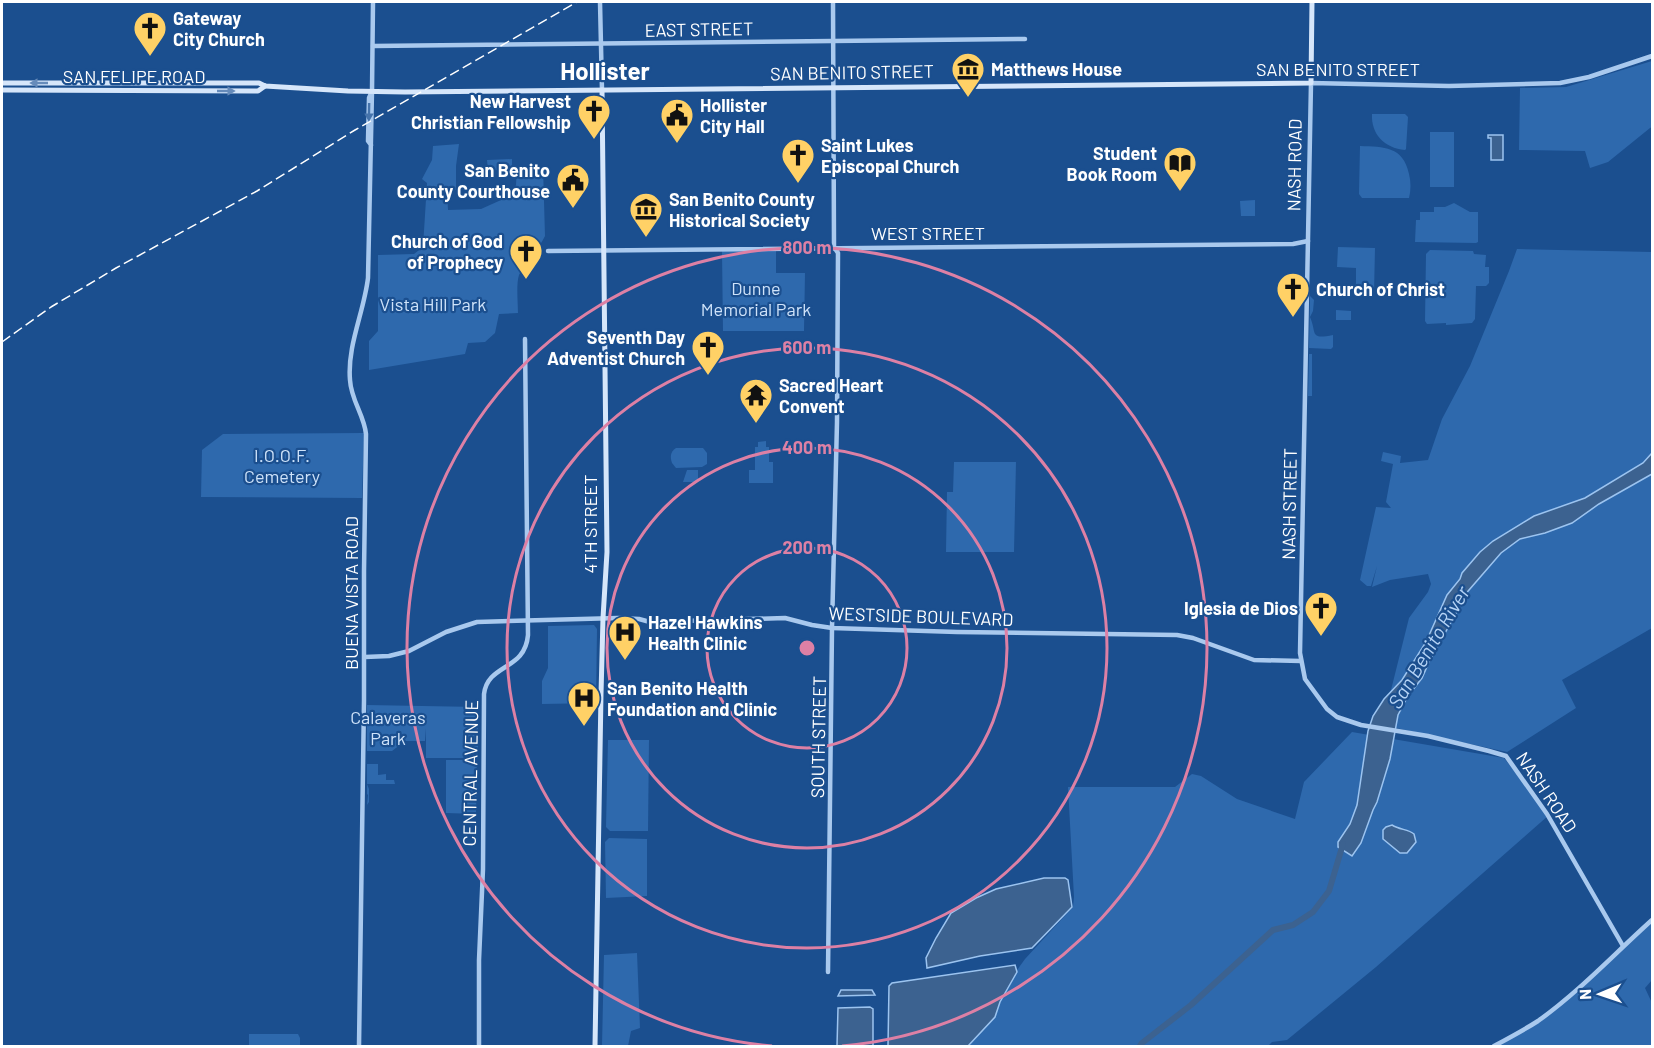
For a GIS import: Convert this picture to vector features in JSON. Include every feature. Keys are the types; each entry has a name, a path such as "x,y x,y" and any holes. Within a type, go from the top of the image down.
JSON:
{"main road":[{"name":"NASH ROAD","path":"1311,83 1312,2"},
{"name":"SAN FELIPE ROAD","path":"2,83 259,83 265,87 372,92"},
{"name":"SAN BENITO STREET","path":"372,92 1311,83"},
{"name":"SAN FELIPE ROAD","path":"2,90 258,91 265,87"},
{"name":"4TH STREET","path":"595,1047 603,618 607,552 602,90"}],"street":[{"name":"BUENA VISTA ROAD","path":"359,1047 366,431 353,398 350,370 368,278 373,2"},
{"name":"4TH STREET","path":"600,2 602,90"},
{"name":"SOUTH STREET","path":"828,972 838,253 834,247 833,2"},
{"name":"EAST STREET","path":"373,46 1025,39"},
{"name":"SAN BENITO STREET","path":"1311,83 1449,86 1560,83 1589,77 1653,57"},
{"name":"NASH ROAD","path":"1306,330 1311,83"},
{"name":"WEST STREET","path":"548,251 1282,244 1308,241"},
{"name":"NASH STREET","path":"1305,679 1301,661 1301,558 1306,330"},
{"name":"CENTRAL AVENUE","path":"478,1047 483,869 484,694 486,684 493,675 516,661 524,652 527,642 525,339"},
{"name":"WESTSIDE BOULEVARD","path":"365,657 389,656 409,651 446,632 477,622 603,618 639,619 650,622 785,618 832,628 1177,635 1194,638 1254,660 1301,661"},
{"name":"NASH ROAD","path":"1305,679 1327,709 1337,717 1355,724 1423,735 1506,756 1547,814 1623,946"},
{"path":"1494,1047 1546,1015 1602,968 1653,920"}],"green space":[{"path":"1652,61 1652,127 1608,162 1590,168 1585,151 1519,150 1520,88 1566,87"},
{"path":"1372,114 1405,114 1408,117 1405,150 1391,146 1380,139 1374,128"},
{"path":"1430,132 1454,132 1454,187 1430,187"},
{"name":"Vista Hill Park","path":"459,144 456,190 447,190 448,210 481,209 512,195 516,185 517,166 543,166 545,236 519,275 518,313 499,314 495,333 485,342 468,343 465,354 369,370 369,341 378,331 378,255 414,254 423,247 427,183 422,179 432,160 433,146"},
{"path":"1360,146 1391,150 1402,158 1410,177 1409,198 1362,198 1359,194"},
{"path":"512,159 510,175 498,170 488,171 487,160"},
{"path":"1255,200 1255,216 1241,216 1240,201"},
{"path":"1454,203 1470,212 1478,212 1478,242 1415,242 1416,220 1420,220 1420,212 1434,212 1434,207 1445,207"},
{"path":"1338,247 1375,248 1374,294 1356,293 1356,268 1337,267"},
{"path":"1517,249 1652,252 1652,628 1562,680 1576,708 1507,752 1373,723 1388,702 1409,618 1428,592 1431,584 1428,574 1390,580 1372,587 1377,566 1371,586 1367,586 1360,580 1376,507 1391,508 1386,502 1393,464 1381,461 1383,452 1401,456 1400,463 1428,460 1442,419 1470,366"},
{"name":"Dunne Memorial Park","path":"776,250 776,273 805,273 804,331 723,331 722,251"},
{"path":"1430,250 1473,251 1474,254 1486,255 1485,267 1489,267 1489,283 1486,286 1476,286 1475,319 1472,323 1446,325 1446,323 1427,324 1425,321 1426,254"},
{"path":"1310,296 1314,300 1310,317 1315,334 1320,337 1333,335 1331,349 1309,348"},
{"path":"1336,310 1351,311 1351,320 1336,320"},
{"path":"1309,354 1312,354 1312,396 1308,396"},
{"name":"I.O.O.F. Cemetery","path":"364,433 362,498 201,497 202,450 223,434"},
{"path":"766,441 766,447 769,447 769,462 773,462 773,483 749,483 749,470 755,470 755,447 758,447 758,442"},
{"path":"676,448 703,448 707,453 707,464 702,467 676,468 671,457"},
{"path":"954,462 1016,462 1014,552 946,552 947,492 953,492"},
{"path":"687,470 698,470 698,482 683,482"},
{"path":"594,625 597,629 596,703 542,704 542,681 548,668 548,626"},
{"name":"Calaveras Park","path":"367,705 478,707 478,758 426,758 426,728 425,741 405,741 392,751 367,751"},
{"path":"1352,732 1504,758 1549,815 1376,967 1287,1040 1272,1042 1268,1046 962,1046 986,1021 1025,959 1073,907 1068,787 1175,787 1192,774 1201,776 1237,799 1295,819 1304,782"},
{"path":"608,740 649,740 648,831 610,831 606,827"},
{"path":"446,760 477,760 476,814 446,813"},
{"path":"367,764 378,764 378,775 386,774 386,780 394,780 395,784 367,784"},
{"path":"367,784 369,802 367,805 368,795"},
{"path":"609,838 647,839 647,896 606,898 605,842"},
{"path":"1652,923 1652,980 1645,988 1652,1003 1652,1046 1492,1046 1537,1024"},
{"path":"637,953 640,1028 631,1031 628,1046 602,1046 604,955"},
{"path":"249,1034 298,1034 300,1046 249,1046"}],"water":[{"path":"1488,135 1503,135 1503,160 1491,160 1491,138 1488,138"},
{"path":"1652,453 1652,474 1599,504 1572,523 1520,539 1501,553 1463,597 1422,678 1408,696 1398,715 1390,759 1361,843 1352,856 1338,847 1338,842 1350,824 1357,805 1368,731 1373,716 1384,699 1402,680 1426,642 1447,595 1462,573 1493,541 1534,516 1585,498 1643,463"},
{"path":"1392,825 1414,834 1416,842 1407,853 1400,853 1383,839 1383,830"},
{"path":"1044,878 1068,880 1072,907 1032,948 980,956 927,968 926,958 951,913 996,889"},
{"path":"1015,965 1017,972 1000,1002 995,1017 968,1046 888,1046 889,986 892,983"},
{"path":"841,990 872,990 875,995 838,996"},
{"path":"870,1007 873,1009 873,1046 837,1046 838,1008"}],"waterway":[{"name":"San Benito River","path":"1140,1046 1191,1005 1273,930 1293,925 1313,912 1329,891 1343,844"}],"railway":[{"path":"2,342 51,307 116,268 257,191 355,130 577,2"}],"place":[{"name":"Gateway City Church","path":"150,57"},
{"name":"Matthews House","path":"968,98"},
{"name":"New Harvest Christian Fellowship","path":"594,140"},
{"name":"Hollister City Hall","path":"677,144"},
{"name":"Saint Lukes Episcopal Church","path":"798,184"},
{"name":"Student Book Room","path":"1180,192"},
{"name":"San Benito County Courthouse","path":"573,209"},
{"name":"San Benito County Historical Society","path":"646,238"},
{"name":"Church of God of Prophecy","path":"526,280"},
{"name":"Church of Christ","path":"1293,318"},
{"name":"Seventh Day Adventist Church","path":"708,376"},
{"name":"Sacred Heart Convent","path":"756,424"},
{"name":"Iglesia de Dios","path":"1321,637"},
{"name":"Hazel Hawkins Health Clinic","path":"625,661"},
{"name":"San Benito Health Foundation and Clinic","path":"584,727"}],"district":[{"name":"Hollister","path":"605,70"}]}
